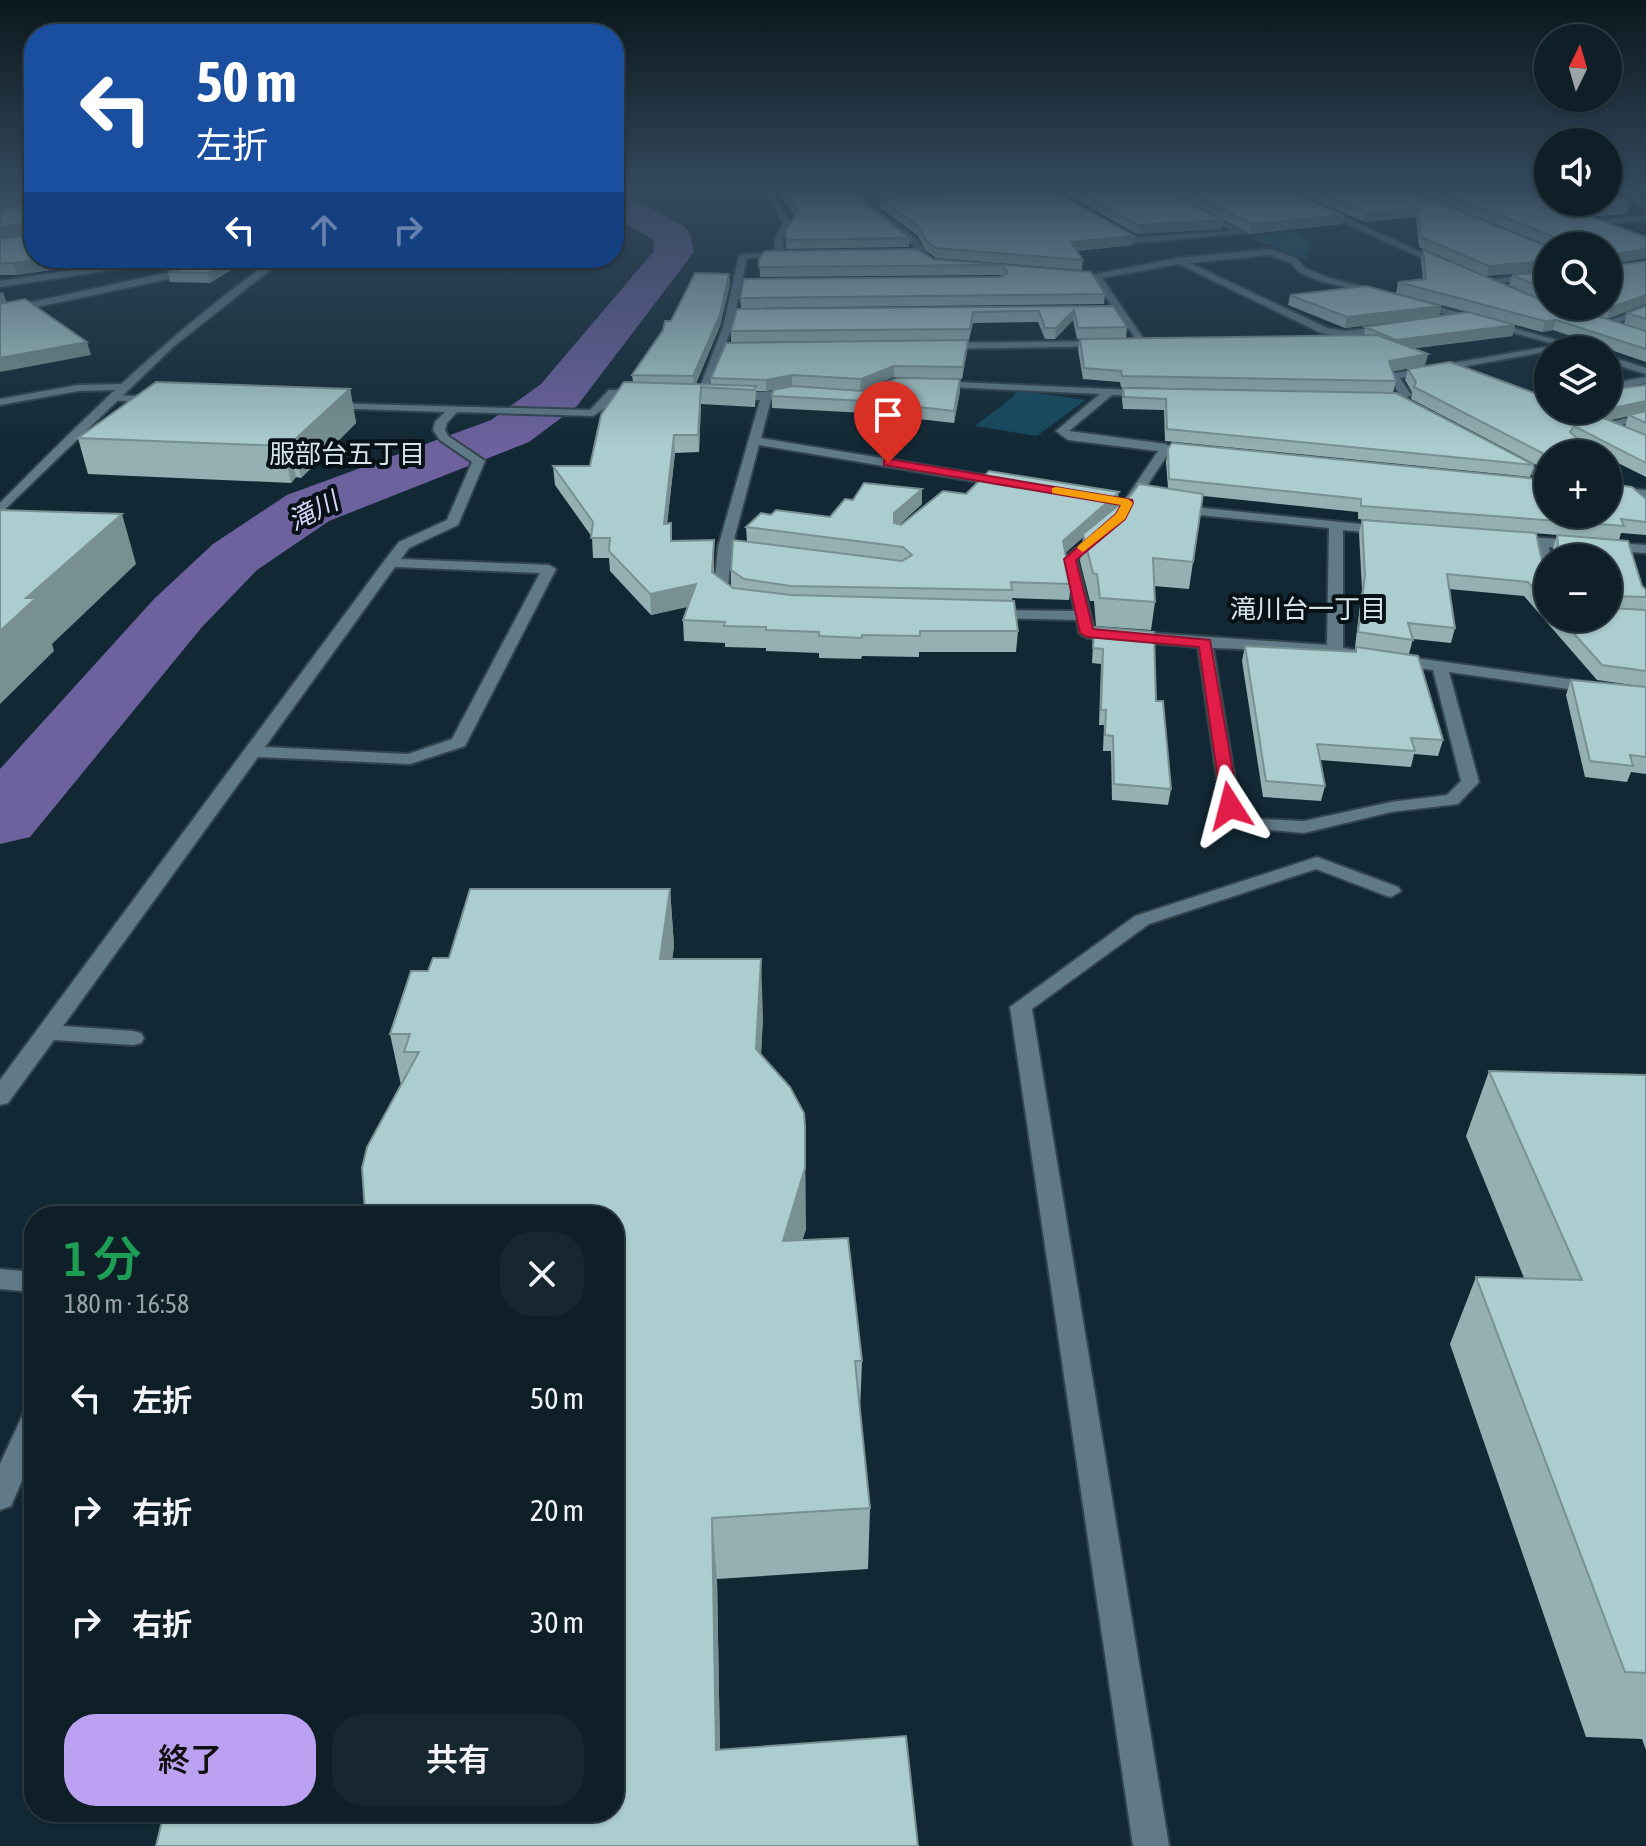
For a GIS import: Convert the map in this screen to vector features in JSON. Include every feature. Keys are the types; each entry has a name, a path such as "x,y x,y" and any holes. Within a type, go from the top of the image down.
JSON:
{"street":[{"path":"0,284 51,276"},
{"path":"0,312 166,276"},
{"path":"0,510 123,387 230,292 254,276"},
{"path":"700,395 723,348 734,314 740,276"},
{"path":"1080,276 1100,276"},
{"path":"1211,276 1325,331 1345,334 1408,326"},
{"path":"1316,276 1395,297"},
{"path":"1471,276 1508,292"},
{"path":"1096,277 1142,344"},
{"path":"1482,281 1534,277"},
{"path":"739,283 754,283"},
{"path":"1336,293 1364,289"},
{"path":"1263,301 1292,298"},
{"path":"1410,302 1535,336"},
{"path":"1604,325 1646,309"},
{"path":"1107,310 1121,310"},
{"path":"734,314 748,313"},
{"path":"1440,322 1471,318"},
{"path":"1590,320 1618,329"},
{"path":"928,346 1112,344"},
{"path":"1127,344 1158,344"},
{"path":"723,348 739,348"},
{"path":"1380,399 1396,399 1405,395 1393,376 1534,352"},
{"path":"1622,363 1646,371"},
{"path":"1622,384 1646,380"},
{"path":"926,384 1157,393"},
{"path":"0,402 78,388 123,387"},
{"path":"314,404 593,413 608,401 613,392 656,394"},
{"path":"1109,392 1062,431 1068,436 1181,449"},
{"path":"686,394 766,397 806,393"},
{"path":"752,604 739,602 721,589 766,397"},
{"path":"112,398 174,400"},
{"path":"1396,399 1408,406"},
{"path":"0,1097 404,545 453,522 479,461 444,438 439,430 441,422 454,409"},
{"path":"1646,417 1602,425 1646,444"},
{"path":"755,441 961,481 1025,486"},
{"path":"1166,448 1128,509 1070,559 1087,633 1205,643 1299,646 1646,695"},
{"path":"1492,448 1534,471"},
{"path":"1622,492 1646,494"},
{"path":"1128,509 1399,531"},
{"path":"1335,651 1336,526"},
{"path":"1494,538 1646,549"},
{"path":"253,752 410,759 459,742 549,569 390,563"},
{"path":"974,613 1081,616"},
{"path":"1205,643 1230,806 1253,824 1304,827 1391,807 1452,800 1470,782 1440,666"},
{"path":"1151,1846 1021,1007 1142,920 1317,863 1391,891"},
{"path":"47,1032 133,1038"},
{"path":"0,1279 24,1281"},
{"path":"0,1497 24,1443"}],"shaded area":[{"path":"1015,390 1085,400 1037,436 975,426 1014,396"}],"building":[{"path":"693,276 729,276 720,315 693,376 632,375 663,330 665,321 671,321"},
{"path":"1094,276 1105,294 740,298 744,279"},
{"path":"1426,276 1485,276 1534,297 1534,318 1398,282 1426,279"},
{"path":"1515,276 1534,276 1534,284"},
{"path":"1622,276 1646,276 1646,295 1622,304"},
{"path":"1366,286 1441,306 1347,317 1290,295"},
{"path":"25,299 87,342 0,358 0,304"},
{"path":"1113,306 1127,327 1078,328 1074,310 1056,328 1045,328 1039,311 973,312 970,329 731,331 737,309"},
{"path":"1646,306 1646,319 1627,313"},
{"path":"1468,312 1515,325 1396,340 1365,327"},
{"path":"1556,320 1610,320 1646,331 1646,349 1622,341 1622,336 1606,336"},
{"path":"1377,335 1428,354 1389,361 1396,381 1122,376 1121,371 1084,368 1080,339"},
{"path":"968,340 963,367 894,366 861,379 792,375 766,380 711,378 726,343"},
{"path":"1450,362 1534,393 1534,424 1618,424 1646,435 1646,463 1622,451 1622,440 1601,440 1574,426 1570,432 1579,440 1534,440 1534,449 1414,387 1416,382 1408,369"},
{"path":"897,378 960,379 954,411 865,401 772,396 773,390 792,386 863,391"},
{"path":"156,382 350,389 293,441 283,446 78,438"},
{"path":"624,382 756,386 754,390 701,387 698,435 674,435 664,524 671,523 671,541 714,540 712,572 733,588 791,595 1014,601 1018,631 920,631 920,636 862,635 862,638 683,620 696,584 650,594 609,551 610,538 591,538 593,522 553,466 590,466 601,415"},
{"path":"1646,385 1646,401 1622,406 1622,388"},
{"path":"1123,388 1396,393 1534,465 1167,429 1166,399 1124,397"},
{"path":"1646,411 1646,423 1629,415"},
{"path":"1172,443 1534,479 1534,519 1361,506 1361,499 1169,479 1168,449"},
{"path":"989,471 1119,492 1063,541 1071,584 1011,582 1012,590 791,586 744,579 731,570 733,540 902,561 912,555 903,547 746,527 761,513 771,515 776,510 830,517 845,499 853,500 864,483 922,489 894,513 894,523 901,525 943,491 966,494"},
{"path":"1139,484 1203,494 1193,562 1153,558 1155,602 1100,598 1097,574 1093,573 1083,534 1131,495"},
{"path":"1622,486 1632,487 1646,499 1646,522 1622,519"},
{"path":"0,510 122,514 26,598 36,598 0,631"},
{"path":"1362,520 1536,533 1538,544 1534,544 1534,589 1528,582 1447,574 1455,628 1408,623 1413,640 1358,632 1365,575"},
{"path":"1557,535 1628,541 1646,597 1622,596 1622,544 1558,544"},
{"path":"1622,609 1646,610 1646,671 1602,665 1573,632 1622,632"},
{"path":"1094,627 1154,632 1156,701 1163,701 1171,789 1114,784 1113,736 1105,735 1106,710 1101,710 1103,649 1093,648"},
{"path":"1245,646 1356,652 1356,647 1418,656 1443,740 1411,738 1415,751 1317,744 1325,786 1266,781"},
{"path":"1571,680 1646,687 1646,757 1630,755 1633,766 1590,761"},
{"path":"470,889 670,889 660,959 761,959 756,1049 790,1087 804,1113 805,1168 783,1241 848,1238 862,1361 855,1361 870,1508 712,1518 716,1750 906,1736 918,1846 156,1846 162,1822 624,1822 624,1206 365,1206 362,1168 367,1147 419,1052 404,1052 410,1034 390,1034 411,971 428,971 433,958 449,958"},
{"path":"1489,1071 1646,1075 1646,1673 1625,1672 1476,1277 1582,1280"}],"waterway":[{"name":"滝川","path":"0,819 178,613 235,557 308,508 510,431 559,395 655,276"}],"slow traffic":[{"path":"1056,491 1128,503 1121,516 1083,548"}],"district":[{"name":"服部台五丁目","path":"347,454"},
{"name":"滝川台一丁目","path":"1308,609"}],"route":[{"path":"888,463 1128,503 1121,516 1070,559 1081,616 1087,633 1205,643 1230,806"}]}
